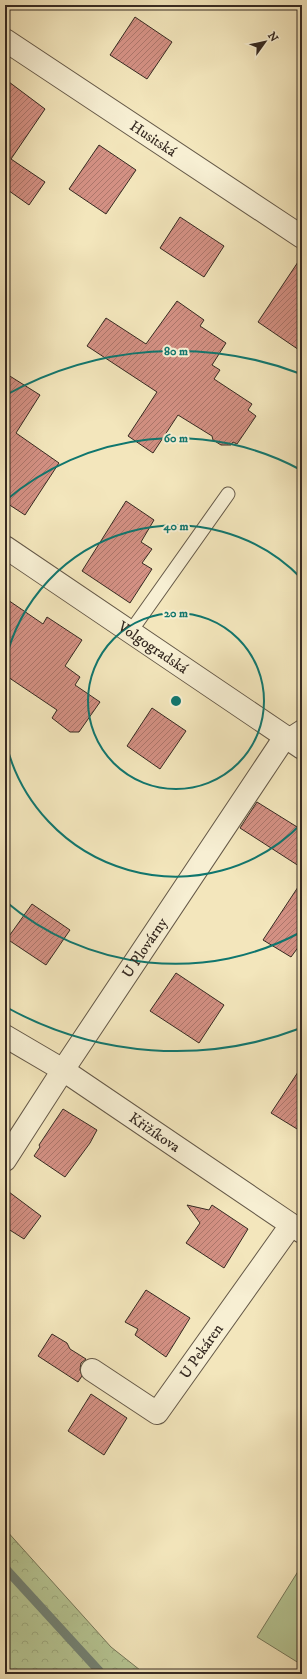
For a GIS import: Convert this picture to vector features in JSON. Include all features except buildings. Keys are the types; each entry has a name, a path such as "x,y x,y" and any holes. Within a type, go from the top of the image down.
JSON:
{"street":[{"name":"Husitská","path":"5,40 302,237"},
{"name":"Volgogradská","path":"5,547 131,631 296,737"},
{"name":"U Plovárny","path":"5,1160 63,1070 296,737"},
{"name":"Křižíkova","path":"5,1036 63,1070 296,1229"},
{"name":"U Pekáren","path":"92,1370 157,1413 296,1229"}],"lane":[{"path":"131,631 228,494"}],"green space":[{"path":"5,1529 111,1647 145,1674 5,1674"},
{"path":"302,1565 302,1665 257,1637"}],"waterway":[{"path":"5,1568 102,1674"}]}
